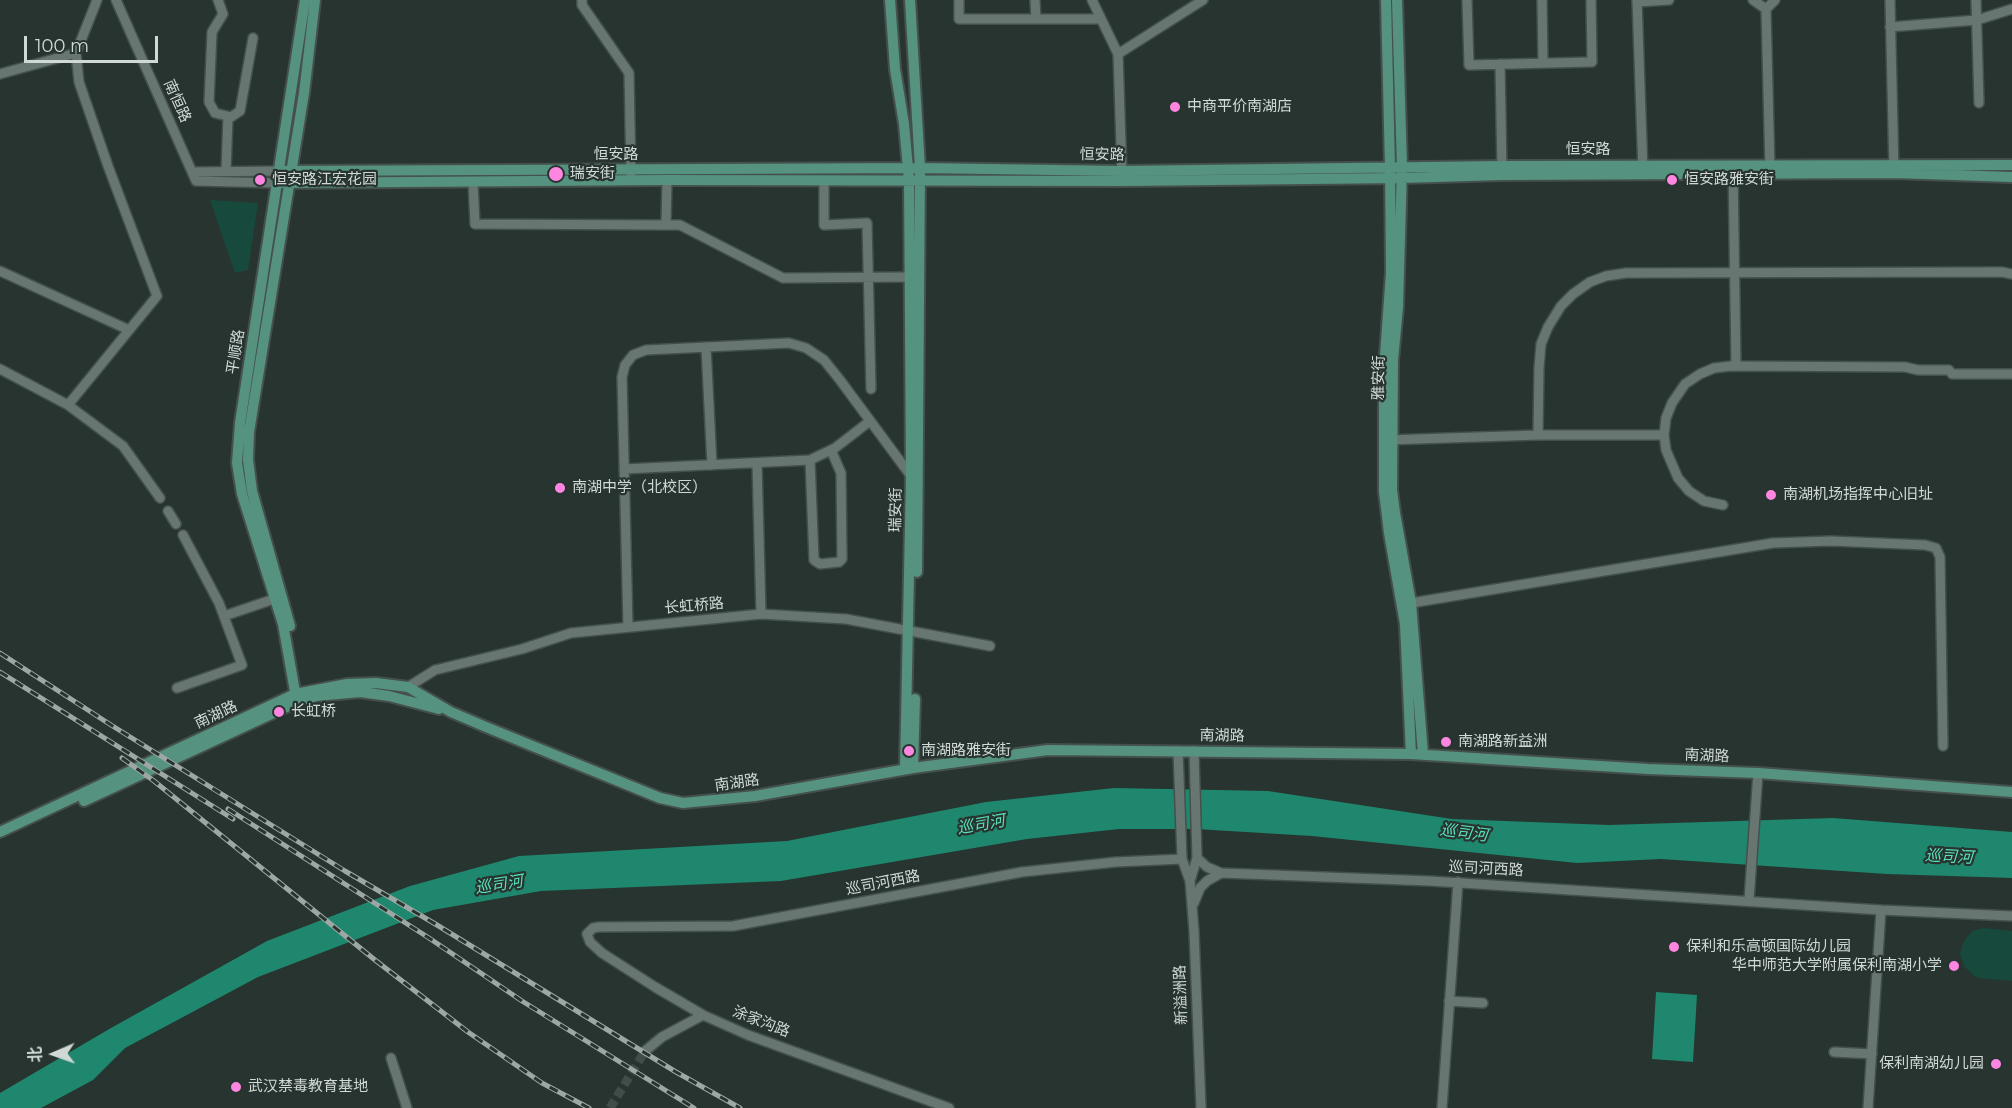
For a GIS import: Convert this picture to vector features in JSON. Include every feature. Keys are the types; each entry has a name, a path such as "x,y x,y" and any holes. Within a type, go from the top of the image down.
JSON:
{"main road":[{"name":"平顺路","path":"298,697 289,621 252,491 248,469 249,432 305,0"},
{"name":"平顺路","path":"284,171 304,93 315,0"},
{"name":"瑞安街","path":"890,0 895,69 914,174 910,278 913,630"},
{"name":"瑞安街","path":"909,768 920,427 910,0"},
{"name":"雅安街","path":"1386,0 1396,173"},
{"name":"雅安街","path":"1397,0 1396,173 1384,370 1389,440 1386,511 1407,603 1423,754"},
{"name":"恒安路","path":"284,171 631,175 1122,176 1502,170 1894,169 2012,165"},
{"name":"恒安路","path":"1894,169 2012,177"},
{"name":"恒安路","path":"283,183 473,182 631,175 667,180 824,180 914,174"},
{"name":"平顺路","path":"283,183 240,423 237,457 242,494 287,642 298,697"},
{"name":"雅安街","path":"1407,603 1411,754"},
{"name":"南湖路","path":"0,832 298,697 347,684 387,684 408,687 451,712 647,793 683,803 755,796 909,768 1042,751 1423,754 1648,769 1758,773 2012,792"},
{"name":"南湖路","path":"0,840 298,697 360,692 389,696 451,712"}],"street":[{"path":"68,405 157,296 79,82 76,53 97,0"},
{"name":"南恒路","path":"116,0 196,181"},
{"path":"218,0 223,14 212,33 210,102 215,112 228,117 240,111 253,38"},
{"path":"582,0 582,5 629,73 631,175"},
{"path":"959,0 959,19 1101,20"},
{"path":"1035,0 1036,19"},
{"path":"1092,0 1118,54 1122,176"},
{"path":"1118,54 1203,0"},
{"path":"1467,0 1469,65 1592,62 1591,0"},
{"path":"1542,0 1543,63"},
{"path":"1643,170 1637,1 1669,0"},
{"path":"1753,0 1766,9"},
{"path":"1770,169 1766,9 1775,0"},
{"path":"1890,0 1894,169"},
{"path":"1976,0 1979,102"},
{"path":"1890,27 1977,21 2012,9"},
{"path":"0,74 76,53"},
{"path":"1500,64 1502,170"},
{"path":"226,171 228,117"},
{"path":"1734,169 1736,366"},
{"name":"恒安路","path":"192,172 284,171"},
{"path":"666,225 667,180"},
{"path":"824,180 824,225 867,223 871,389"},
{"name":"恒安路","path":"196,181 283,183"},
{"path":"473,182 475,224 680,225 783,278 910,278"},
{"path":"0,271 129,330"},
{"path":"1538,435 1541,344 1561,306 1590,282 1616,275 2002,272 2012,274"},
{"path":"628,627 622,377 625,365 633,355 646,350 789,343 806,348 824,360 911,476"},
{"path":"706,347 712,465"},
{"path":"1723,506 1704,501 1689,491 1678,478 1668,456 1664,435 1666,418 1672,403 1685,384 1700,374 1714,368 1736,366 1905,367 1918,370 1949,370 1952,374 2012,374"},
{"path":"0,369 68,405 123,446 160,498"},
{"path":"624,469 810,460 831,450 870,421"},
{"path":"1389,440 1538,435 1664,435"},
{"path":"810,460 814,560 820,564 838,562 842,558 841,473 831,450"},
{"path":"757,463 761,614"},
{"path":"168,511 176,524"},
{"path":"177,688 242,665 219,603 183,535"},
{"path":"1407,603 1773,543 1831,541 1924,545 1936,548 1940,557 1942,746"},
{"path":"224,616 274,599"},
{"name":"长虹桥路","path":"408,687 435,670 522,649 571,633 761,614 846,619 990,646"},
{"path":"1178,751 1182,859 1190,881"},
{"path":"1190,881 1197,858 1194,751"},
{"path":"1749,900 1758,773"},
{"path":"1197,858 1207,867 1221,873"},
{"name":"巡司河西路","path":"590,930 599,927 733,926 1022,872 1116,862 1182,859"},
{"path":"1193,909 1200,888 1206,881 1221,873"},
{"name":"巡司河西路","path":"1221,873 1458,882 1881,910"},
{"name":"新溢洲路","path":"1190,881 1201,1108"},
{"path":"1442,1108 1458,882"},
{"path":"1869,1108 1881,910 2012,916"},
{"name":"涂家沟路","path":"590,930 587,934 590,942 602,953 703,1015 748,1035 949,1108"},
{"path":"1449,1001 1483,1003"},
{"path":"645,1051 662,1037 703,1015"},
{"path":"1834,1052 1872,1054"},
{"path":"391,1058 407,1108"}],"shaded area":[{"path":"210,200 258,203 248,270 235,273"},
{"path":"1984,928 2012,931 2012,981 1978,978 1964,966 1960,953 1964,941 1972,931"}],"water":[{"name":"巡司河","path":"1114,788 1268,791 1452,819 1609,825 1833,818 2012,832 2012,878 1887,874 1661,859 1577,863 1312,836 1196,829 1119,829 1027,839 781,881 541,891 433,910 258,977 125,1048 93,1080 41,1108 0,1108 0,1093 267,941 410,886 519,856 787,841 986,802"},
{"path":"1656,992 1697,995 1693,1062 1652,1059"}],"tunnel":[{"path":"610,1108 645,1051"}],"railway":[{"path":"0,653 345,871 676,1072 740,1108"},
{"path":"0,672 233,819"},
{"path":"122,758 154,781 375,960 468,1032 542,1083 589,1108"},
{"path":"228,809 429,938 522,1001 694,1108"}],"place":[{"name":"中商平价南湖店","path":"1175,107"},
{"name":"瑞安街","path":"556,174"},
{"name":"恒安路江宏花园","path":"260,180"},
{"name":"恒安路雅安街","path":"1672,180"},
{"name":"南湖中学（北校区）","path":"560,488"},
{"name":"南湖机场指挥中心旧址","path":"1771,495"},
{"name":"长虹桥","path":"279,712"},
{"name":"南湖路新益洲","path":"1446,742"},
{"name":"南湖路雅安街","path":"909,751"},
{"name":"保利和乐高顿国际幼儿园","path":"1674,947"},
{"name":"华中师范大学附属保利南湖小学","path":"1954,966"},
{"name":"保利南湖幼儿园","path":"1996,1064"},
{"name":"武汉禁毒教育基地","path":"236,1087"}]}
